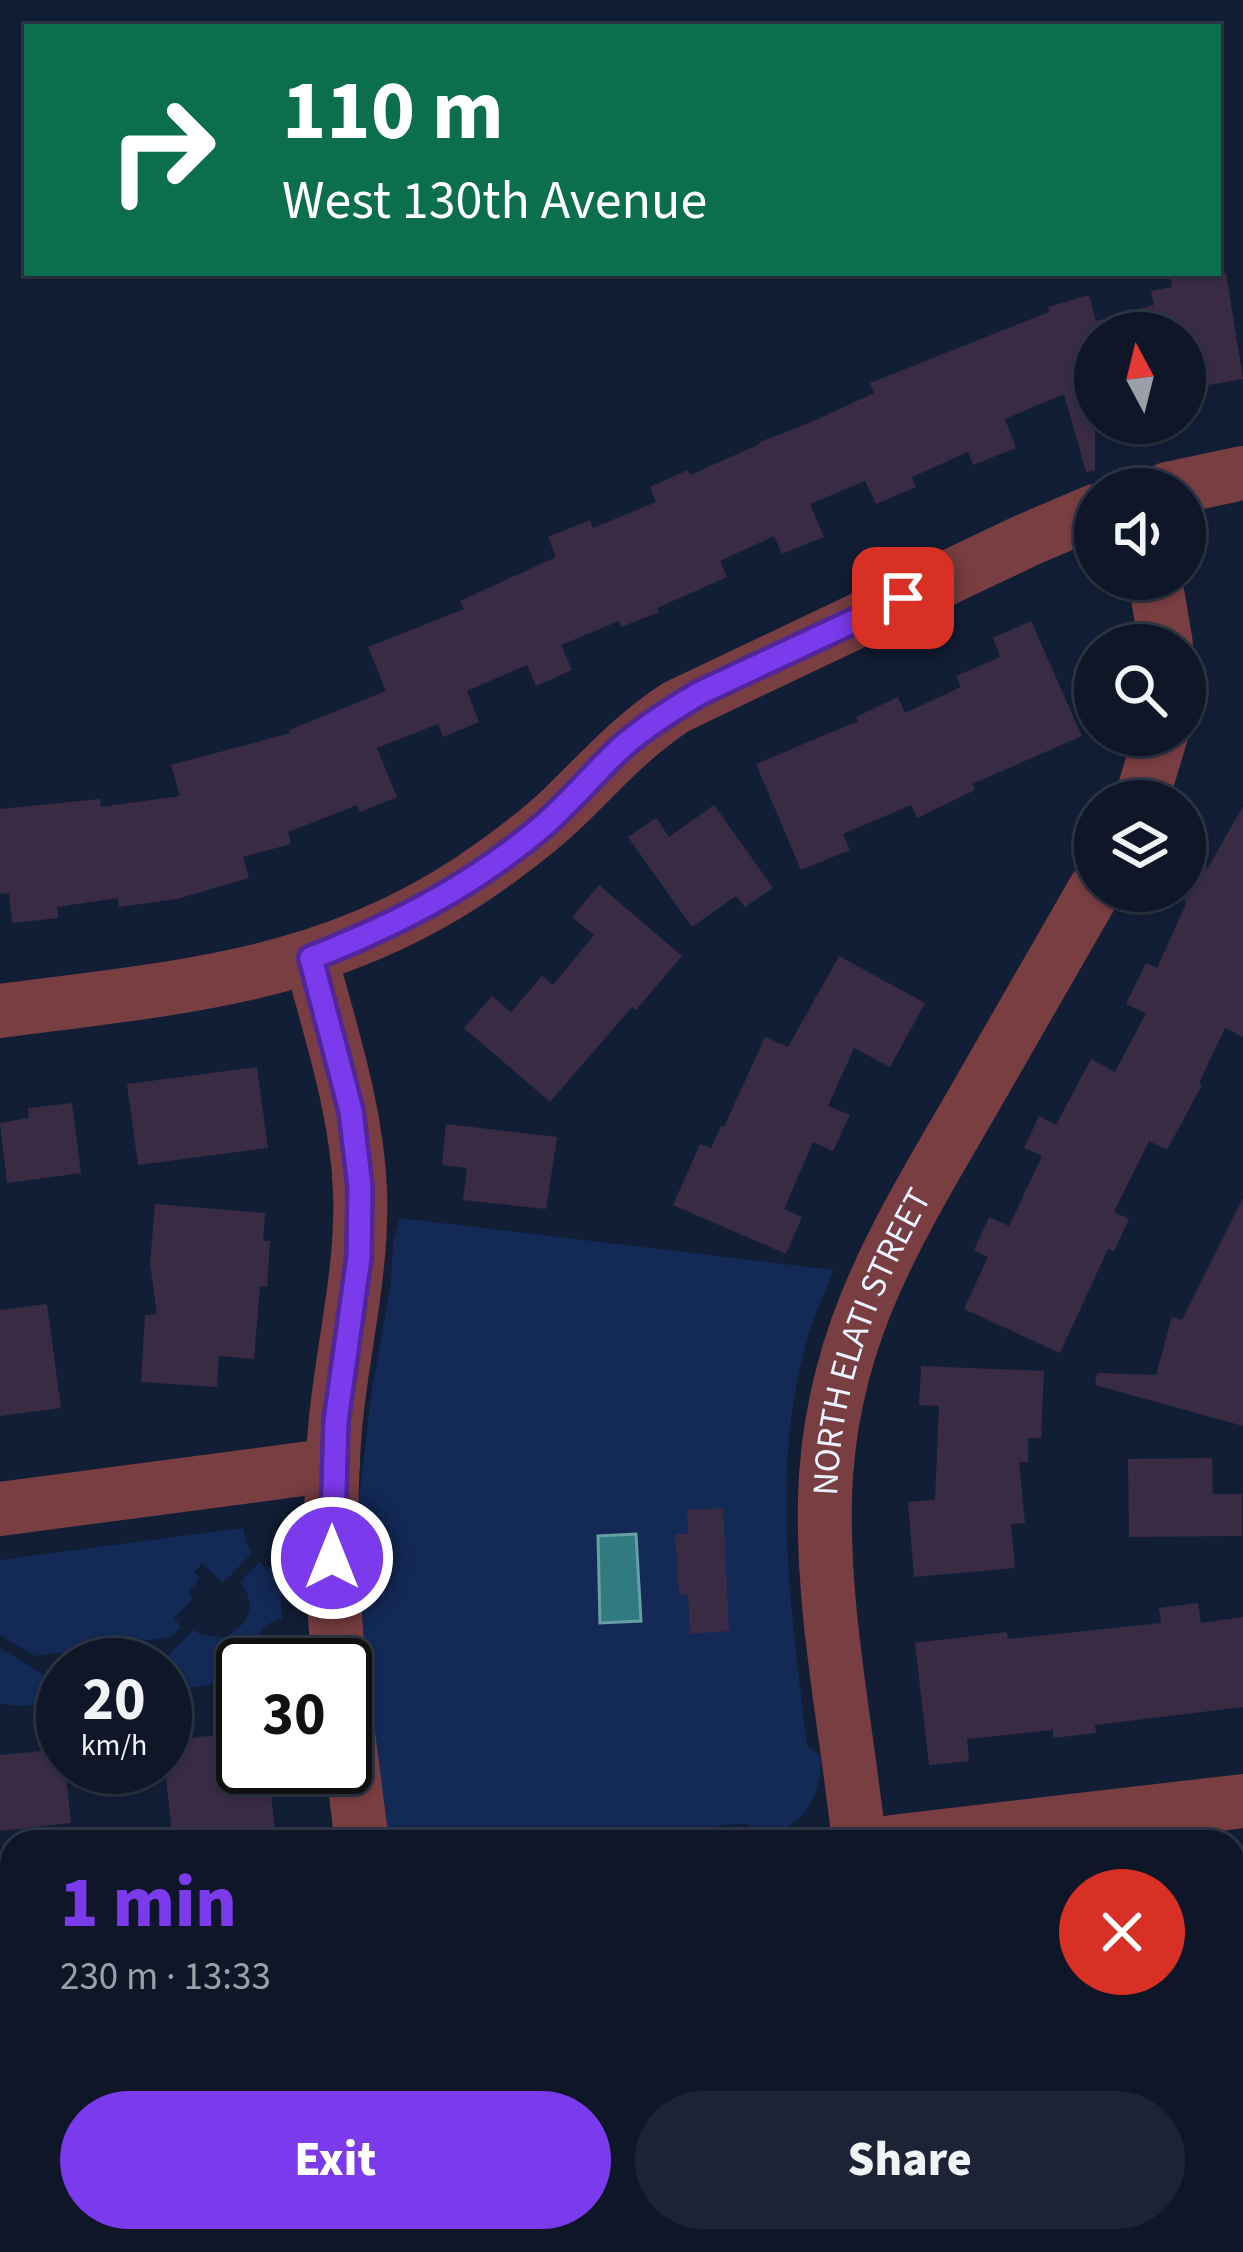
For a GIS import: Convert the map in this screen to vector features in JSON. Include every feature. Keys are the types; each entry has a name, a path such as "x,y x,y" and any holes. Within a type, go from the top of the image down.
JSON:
{"street":[{"path":"1206,481 1243,473"},
{"path":"0,1011 226,980 311,958 388,927 462,886 517,848 628,742 700,693 1074,521"},
{"name":"NORTH ELATI STREET","path":"858,1830 829,1599 825,1529 832,1421 846,1357 869,1290 902,1223 1082,912"},
{"path":"311,958 351,1111 360,1187 359,1257 333,1465 332,1558 338,1638"},
{"path":"0,1509 333,1465"},
{"path":"356,1794 360,1830"},
{"path":"995,1830 1243,1801"}],"shaded area":[{"path":"400,1218 834,1270 813,1321 790,1426 790,1587 807,1746 820,1756 814,1798 798,1819 781,1830 754,1830 746,1823 679,1830 380,1830 372,1750 372,1638 361,1638 358,1607 358,1506 393,1241"},
{"path":"243,1528 252,1553 223,1583 202,1563 194,1573 200,1578 188,1592 193,1598 174,1618 181,1627 171,1637 36,1638 35,1656 0,1635 0,1560"},
{"path":"636,1534 641,1621 600,1623 598,1536"},
{"path":"259,1562 279,1569 282,1619 265,1626 259,1638 223,1638 239,1628 248,1614 249,1599 240,1582"},
{"path":"193,1630 223,1638 216,1638 216,1684 192,1687 192,1638 185,1638"},
{"path":"0,1648 36,1670 36,1705 0,1704"}],"building":[{"path":"1226,273 1243,379 1206,385 1206,312 1129,312 1154,305 1151,291 1172,287 1170,276"},
{"path":"1089,295 1094,312 1074,312 1074,429 1064,394 1005,419 1016,448 973,465 968,452 912,477 916,487 876,504 865,481 810,504 824,537 782,554 774,536 720,561 727,577 657,608 659,612 621,627 619,621 561,645 572,670 536,686 527,665 467,691 479,722 443,737 438,724 377,748 397,797 360,812 357,805 288,832 291,844 243,857 249,878 177,899 119,907 118,898 57,907 58,918 12,923 9,893 0,894 0,809 100,799 101,807 180,796 171,765 290,733 386,691 368,647 464,609 460,601 556,557 548,537 590,520 593,528 656,502 650,487 688,470 690,475 874,393 870,383 1049,312 1048,307"},
{"path":"1078,444 1095,444 1095,468 1085,468"},
{"path":"1031,621 1074,718 1074,739 972,784 975,790 917,818 911,805 843,834 850,850 801,870 756,764 858,721 856,717 898,697 905,713 961,687 956,676 1000,657 993,638"},
{"path":"714,805 773,888 745,907 736,896 692,927 628,837 656,818 669,837"},
{"path":"1243,806 1243,1037 1225,1028 1202,1085 1167,1150 1149,1141 1114,1212 1129,1219 1114,1251 1108,1249 1060,1353 964,1309 988,1257 974,1250 989,1217 1009,1226 1042,1156 1024,1148 1039,1116 1056,1125 1091,1059 1115,1072 1146,1013 1126,1004 1146,963 1157,968 1182,912 1206,912 1208,868"},
{"path":"599,885 682,956 550,1102 464,1028 492,996 511,1012 542,976 553,985 594,935 572,917"},
{"path":"839,956 925,1003 890,1067 854,1048 828,1106 850,1115 833,1151 813,1142 784,1209 802,1217 786,1254 673,1205 700,1144 711,1148 724,1127 765,1037 788,1047"},
{"path":"257,1067 268,1148 138,1165 127,1084"},
{"path":"72,1103 81,1173 7,1183 0,1123 29,1118 28,1108"},
{"path":"446,1124 557,1137 546,1209 463,1200 467,1168 442,1165"},
{"path":"1243,1198 1243,1426 1095,1385 1097,1373 1156,1375 1172,1317 1182,1320"},
{"path":"155,1204 265,1213 263,1241 270,1241 267,1287 260,1286 254,1359 219,1356 217,1387 141,1382 145,1315 157,1314 150,1263"},
{"path":"47,1304 61,1408 0,1416 0,1310"},
{"path":"921,1366 1044,1371 1041,1438 1028,1438 1028,1462 1019,1462 1025,1523 1011,1524 1015,1568 914,1577 908,1502 935,1500 939,1406 919,1405"},
{"path":"1212,1458 1213,1494 1242,1494 1242,1536 1129,1537 1128,1459"},
{"path":"723,1508 729,1631 690,1634 688,1595 679,1595 675,1534 688,1534 687,1510"},
{"path":"1198,1603 1201,1623 1243,1617 1243,1707 1095,1725 1096,1733 1053,1738 1053,1730 967,1739 969,1761 929,1765 915,1643 1161,1623 1159,1608"},
{"path":"216,1735 216,1794 271,1794 275,1830 172,1830 168,1794 192,1794 192,1738"},
{"path":"36,1752 36,1794 68,1794 71,1823 0,1830 0,1755"}],"route":[{"path":"332,1558 336,1421 359,1257 360,1187 351,1111 311,958 388,927 462,886 517,848 628,742 676,707 903,598"}]}
